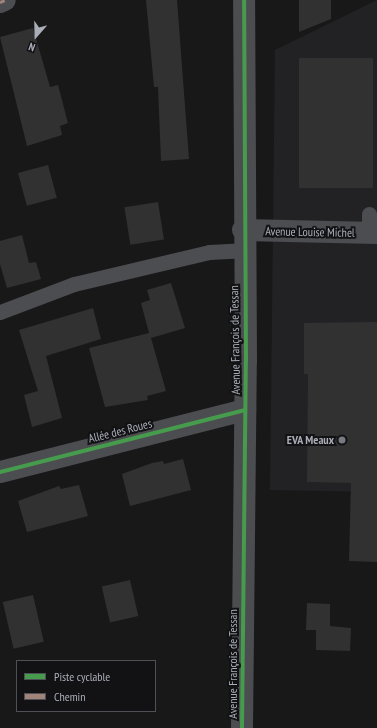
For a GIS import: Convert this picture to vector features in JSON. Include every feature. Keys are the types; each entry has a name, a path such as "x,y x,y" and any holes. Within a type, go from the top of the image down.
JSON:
{"street":[{"path":"0,2 5,0"},
{"name":"Avenue François de Tessan","path":"242,728 245,410 243,240 244,0"},
{"name":"Avenue Louise Michel","path":"243,240 372,226"},
{"name":"Allée des Roues","path":"0,472 245,410"}],"lane":[{"path":"0,312 74,284 209,252 243,240"}],"shaded area":[{"path":"377,0 377,492 270,490 275,50"}],"building":[{"path":"146,0 177,0 189,159 161,161 158,87 154,87"},
{"path":"299,0 331,0 331,19 299,32"},
{"path":"33,28 50,87 58,85 68,123 60,126 62,135 27,146 0,37"},
{"path":"299,58 373,58 373,188 299,188"},
{"path":"48,165 57,198 27,206 18,173"},
{"path":"158,202 164,240 130,245 124,207"},
{"path":"22,235 29,263 36,262 41,279 7,288 0,264 0,241"},
{"path":"171,283 185,328 151,338 166,391 147,396 148,400 105,407 89,348 149,333 141,303 150,300 147,290"},
{"path":"93,308 101,339 46,356 62,418 32,427 24,395 38,391 19,330"},
{"path":"377,322 377,562 349,561 351,483 307,482 308,374 304,374 304,323"},
{"path":"183,459 191,490 130,506 122,474 152,463 163,461 164,464"},
{"path":"79,485 88,516 27,532 18,501 59,486 61,489"},
{"path":"130,580 138,616 110,623 102,587"},
{"path":"33,595 44,642 14,649 3,602"},
{"path":"307,603 330,604 330,626 351,628 350,651 316,650 316,630 306,630"}],"marked path":[{"path":"0,2 5,0"}],"cycle path":[{"path":"242,728 246,361 244,0"},
{"path":"0,472 245,410"}],"place":[{"name":"EVA Meaux","path":"342,440"}]}
